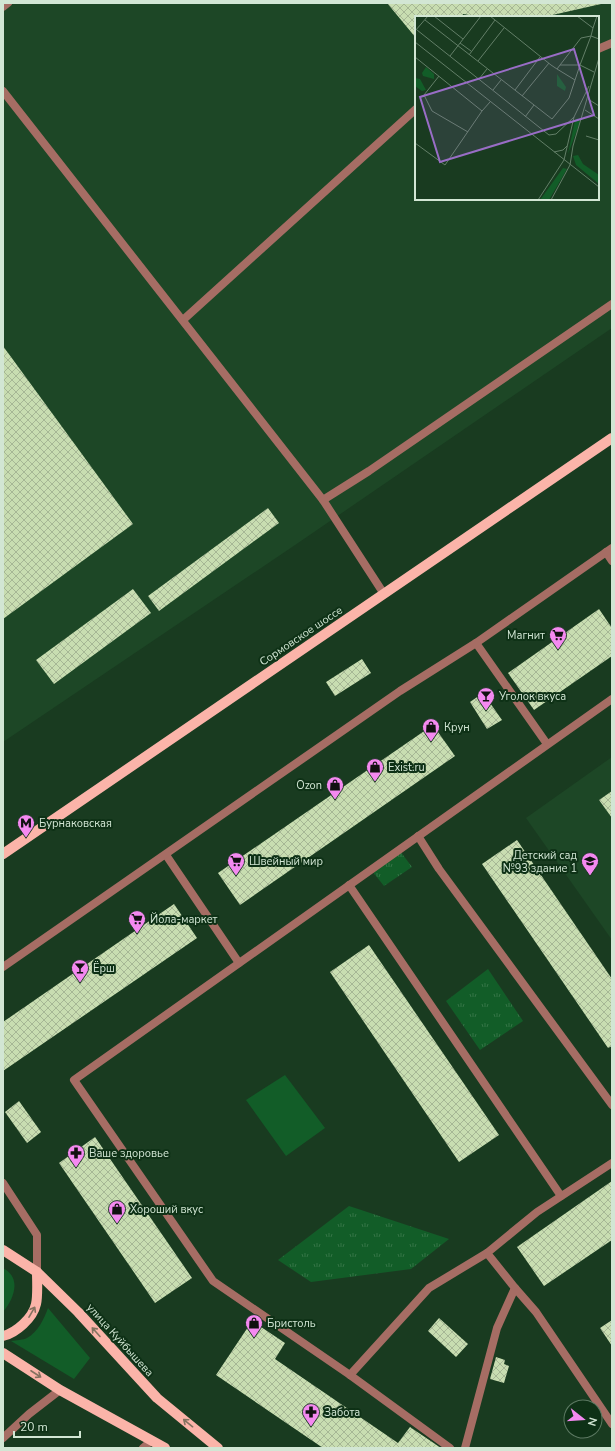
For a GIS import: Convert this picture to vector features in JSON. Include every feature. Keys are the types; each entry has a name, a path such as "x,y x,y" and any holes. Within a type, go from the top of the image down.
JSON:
{"main road":[{"name":"Сормовское шоссе","path":"3,854 612,438"},
{"name":"улица Куйбышева","path":"3,1250 37,1272 78,1312 157,1398 218,1448"},
{"path":"3,1336 9,1335 26,1323 36,1304 37,1272"},
{"path":"3,1353 60,1390 165,1448"}],"lane":[{"path":"3,7 8,3"},
{"path":"599,49 612,43"},
{"path":"3,91 323,500 384,594"},
{"path":"183,320 415,110"},
{"path":"323,500 369,471 612,304"},
{"path":"3,967 400,691 476,642 609,550 612,561"},
{"path":"476,642 547,744"},
{"path":"450,1448 350,1375 213,1282 74,1080 612,699"},
{"path":"418,836 439,869 612,1105"},
{"path":"166,855 239,963"},
{"path":"349,885 561,1196"},
{"path":"350,1375 429,1288 487,1253 536,1212 612,1163"},
{"path":"3,1183 37,1235 37,1272"},
{"path":"487,1253 536,1312 612,1424"},
{"path":"465,1448 497,1328 515,1288"},
{"path":"3,1438 60,1390"},
{"path":"143,1448 151,1441"}],"shaded area":[{"path":"3,3 612,3 612,328 298,543 3,742"},
{"name":"Детский сад №93 здание 1","path":"612,757 612,940 526,818"}],"green space":[{"path":"400,851 412,867 384,886 372,871"},
{"path":"488,969 523,1021 480,1050 446,1001"},
{"path":"285,1075 325,1128 286,1156 246,1100"},
{"path":"349,1206 449,1239 411,1269 311,1282 278,1260"},
{"path":"3,1268 13,1277 14,1289 13,1295 3,1312"},
{"path":"48,1308 90,1358 74,1379 11,1341 25,1339 31,1335 40,1325"}],"building":[{"path":"387,3 601,3 548,16 475,16 463,14 463,16 415,16 415,37"},
{"path":"3,346 133,524 3,619"},
{"path":"268,508 279,523 159,611 148,596"},
{"path":"133,589 151,613 54,684 36,660"},
{"path":"599,609 612,628 612,656 534,710 508,673"},
{"path":"362,659 371,673 335,696 326,682"},
{"name":"Уголок вкуса","path":"483,693 502,720 487,729 470,702"},
{"path":"433,725 455,756 240,905 218,873"},
{"path":"612,791 612,818 599,800"},
{"path":"517,840 612,979 612,1046 608,1048 482,864"},
{"path":"174,904 197,938 3,1071 3,1022"},
{"path":"369,945 499,1135 459,1162 330,972"},
{"path":"19,1101 41,1132 27,1143 5,1112"},
{"path":"95,1137 192,1278 155,1303 59,1163"},
{"path":"612,1181 612,1240 544,1286 517,1247"},
{"path":"439,1318 468,1344 456,1357 428,1331"},
{"path":"612,1320 612,1346 600,1328"},
{"path":"252,1321 285,1343 275,1359 398,1443 410,1427 441,1448 323,1448 216,1375"},
{"path":"496,1357 505,1360 504,1364 509,1366 504,1383 490,1379"}],"place":[{"name":"Магнит","path":"558,650"},
{"name":"Уголок вкуса","path":"486,711"},
{"name":"Крун","path":"431,742"},
{"name":"Exist.ru","path":"375,782"},
{"name":"Ozon","path":"335,800"},
{"name":"Бурнаковская","path":"26,838"},
{"name":"Швейный мир","path":"236,876"},
{"name":"Детский сад №93 здание 1","path":"590,876"},
{"name":"Йола-маркет","path":"137,934"},
{"name":"Ёрш","path":"80,983"},
{"name":"Ваше здоровье","path":"76,1168"},
{"name":"Хороший вкус","path":"117,1224"},
{"name":"Бристоль","path":"254,1338"},
{"name":"Забота","path":"311,1427"}]}
